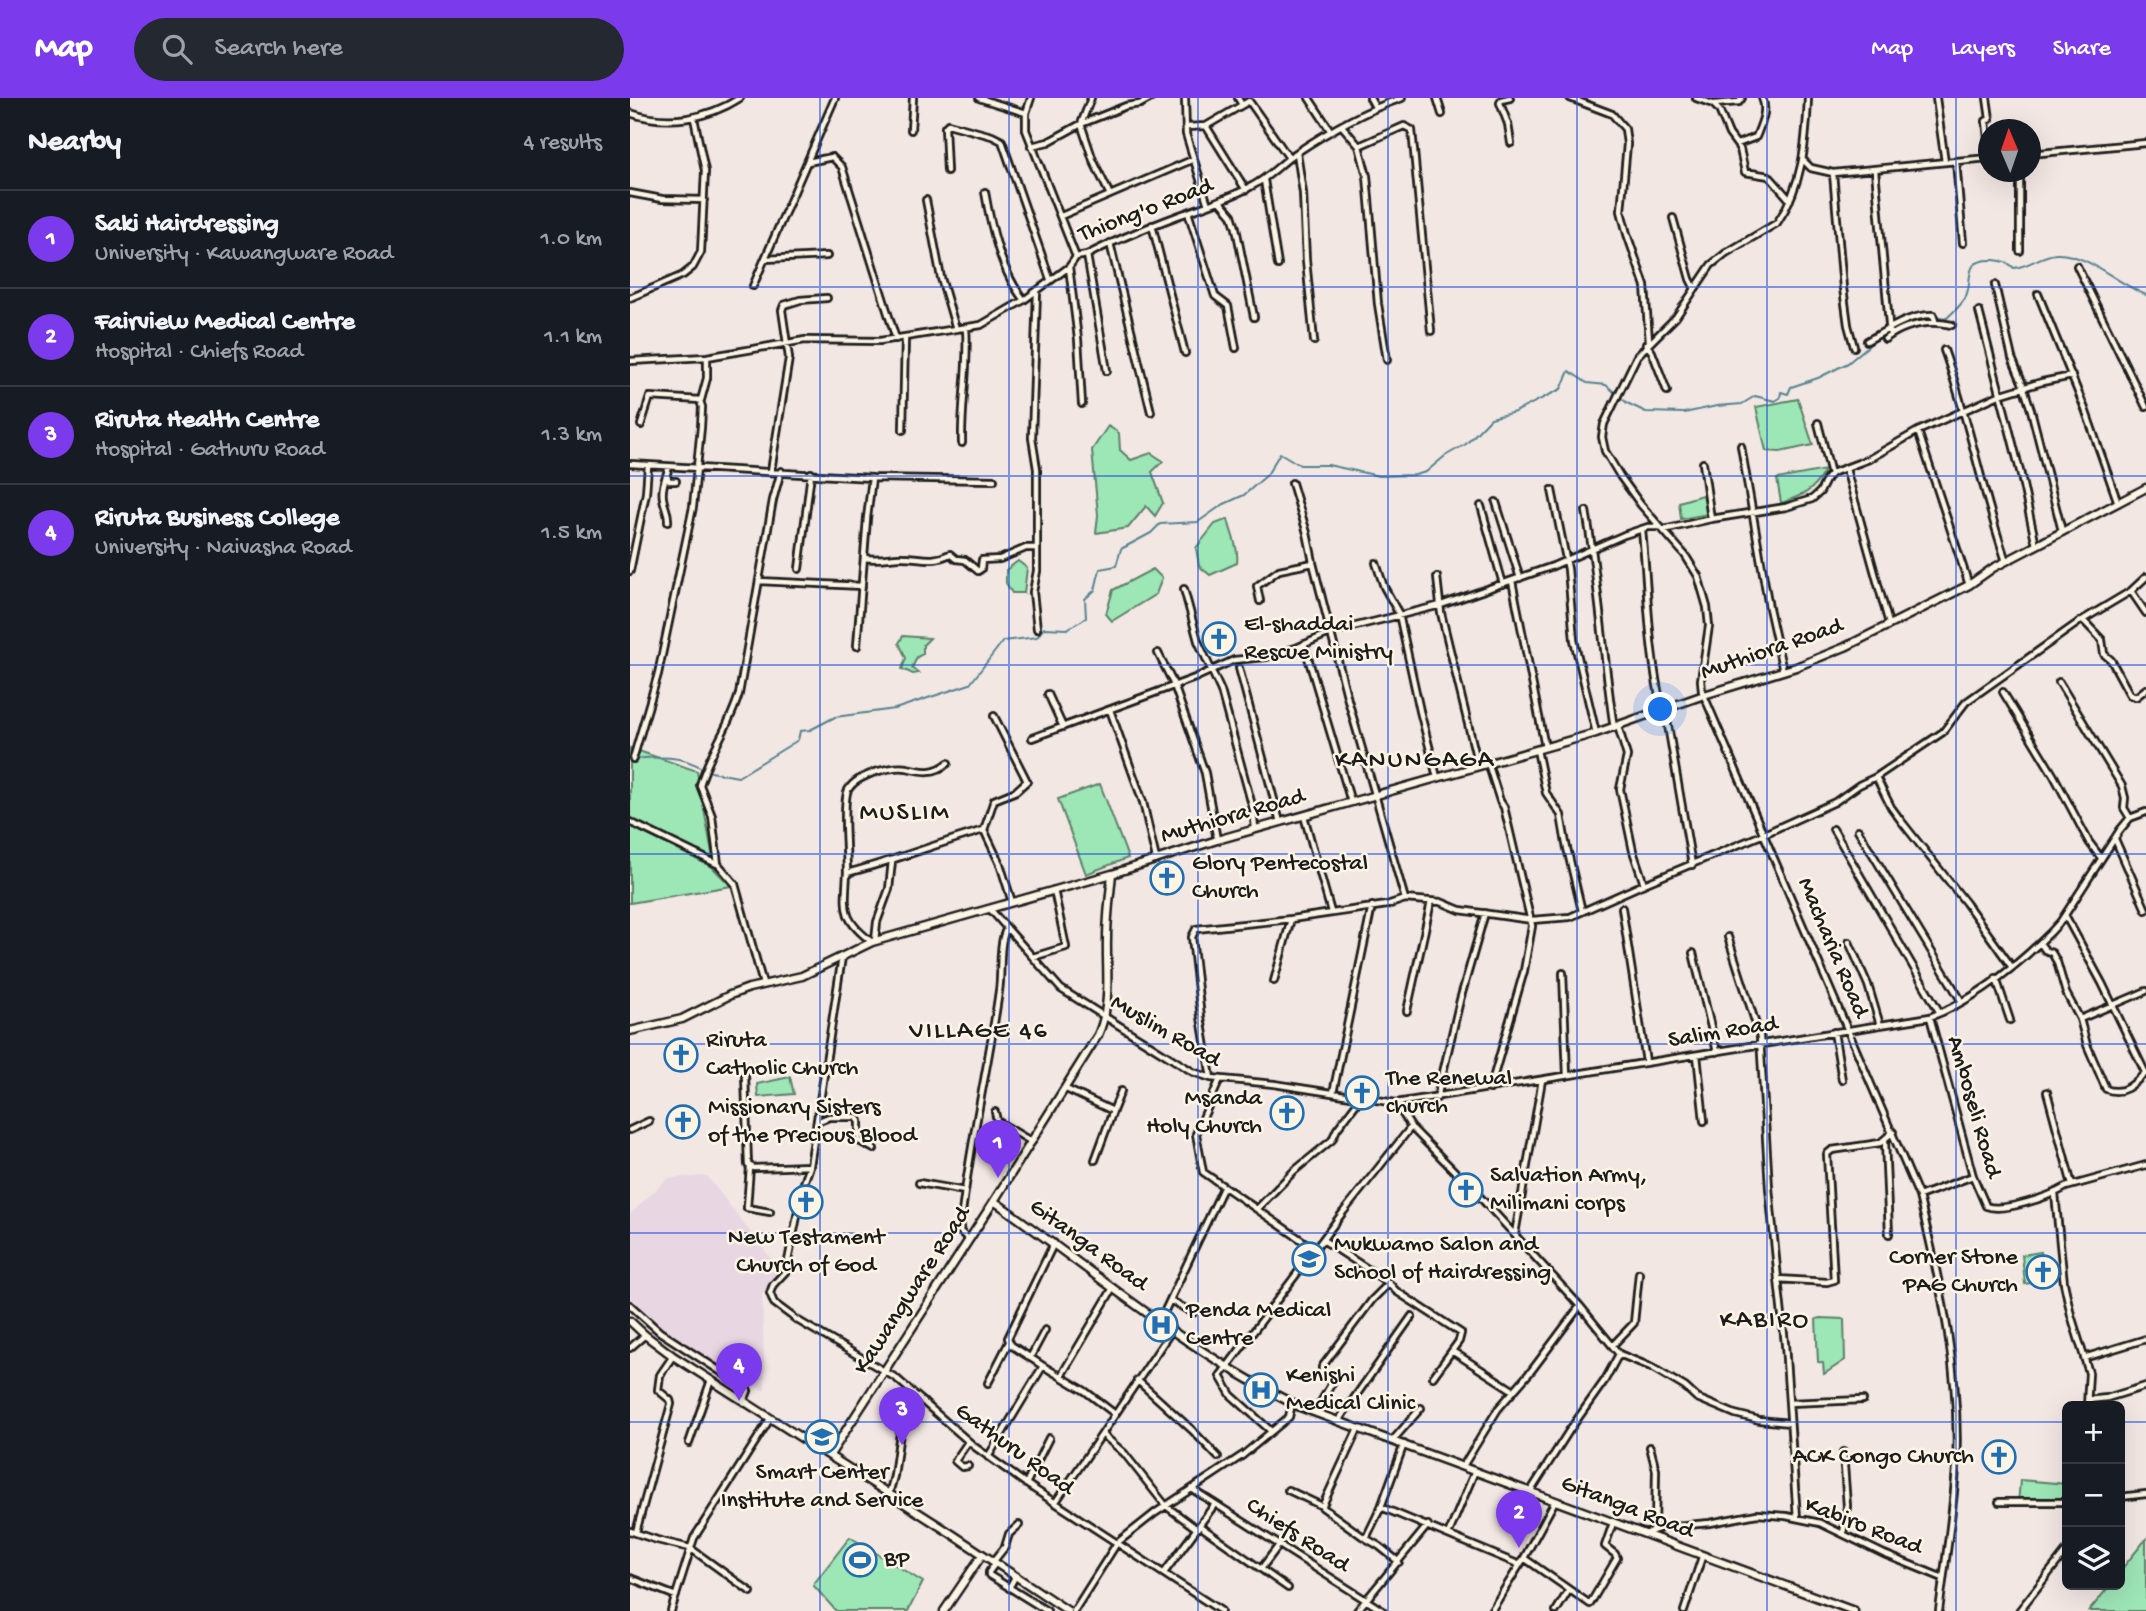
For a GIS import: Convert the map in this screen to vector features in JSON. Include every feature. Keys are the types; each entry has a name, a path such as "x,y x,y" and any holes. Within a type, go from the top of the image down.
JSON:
{"street":[{"path":"630,113 662,120 694,118 740,98"},
{"path":"753,286 835,98"},
{"path":"911,130 913,98"},
{"path":"979,98 1026,113"},
{"path":"1031,98 1025,124 1031,146 1076,257"},
{"path":"1091,98 1081,124 1093,160 1110,195"},
{"path":"1031,146 1048,142 1064,131 1151,98"},
{"path":"1185,98 1186,134 1208,205"},
{"path":"1238,98 1242,105"},
{"path":"1309,98 1330,130"},
{"path":"1370,98 1376,107"},
{"name":"Thiong'o Road","path":"630,361 707,357 805,340 880,341 981,325 1024,300 1069,267 1076,257 1087,255 1152,225 1246,190 1264,180 1330,130 1376,107 1402,98"},
{"path":"1437,98 1442,114"},
{"path":"1510,98 1501,100 1500,103 1511,143"},
{"path":"1570,98 1584,100 1612,114 1625,129 1627,144 1621,211 1645,286 1648,343 1667,391"},
{"path":"1696,98 1713,104 1739,102 1742,98"},
{"path":"1737,144 1756,137 1763,118 1765,103 1762,98"},
{"name":"Macharia Road","path":"1808,98 1804,161 1790,200 1777,223 1726,253 1712,265 1675,317 1637,356 1604,424 1602,437 1605,451 1625,484 1694,569 1707,607 1709,638 1701,680 1704,695 1919,1196 1938,1275 1953,1381 1956,1464 1951,1528 1939,1611"},
{"path":"1936,98 1945,162"},
{"path":"1987,98 1990,119"},
{"path":"1187,127 1206,126 1250,101 1290,158"},
{"path":"1713,104 1737,144 1745,172 1769,176 1790,200"},
{"path":"630,298 683,275 698,260 703,248 704,159 694,118"},
{"path":"947,171 948,124 1002,141 1050,279"},
{"path":"1206,126 1246,190"},
{"path":"1342,126 1359,146 1367,176 1378,304 1387,360"},
{"path":"1359,146 1404,126 1412,130 1431,331"},
{"path":"2041,153 2146,143"},
{"path":"1297,153 1302,183 1314,341"},
{"path":"808,162 832,157 842,167 896,339"},
{"path":"1061,216 1194,159"},
{"path":"1804,161 1811,168 1833,173 1978,159"},
{"path":"1956,161 1963,243"},
{"path":"1875,170 1889,333"},
{"path":"1833,173 1843,288 1854,347"},
{"path":"1264,180 1278,265"},
{"path":"2020,182 2020,251"},
{"path":"985,192 990,219 1012,285 1024,300"},
{"path":"630,193 662,199 704,200"},
{"path":"926,200 941,278 956,329"},
{"path":"1220,201 1232,215 1236,228 1254,317"},
{"path":"1188,212 1215,296 1228,306 1236,348"},
{"path":"1673,218 1695,289"},
{"path":"1152,225 1185,353"},
{"path":"1110,243 1152,412"},
{"path":"1087,255 1107,371"},
{"path":"765,259 827,256"},
{"path":"2077,266 2146,407"},
{"path":"1069,267 1078,339 1082,404"},
{"path":"1995,285 2012,359 2024,387 2063,532"},
{"path":"1037,290 1032,438 1037,469 1037,571 1033,592 1037,629"},
{"path":"2038,293 2072,376 2118,503"},
{"path":"771,471 787,376 788,343 782,310 784,305 800,300 827,298"},
{"path":"1979,311 2036,545"},
{"path":"1889,333 1918,317 1933,315 1935,321"},
{"path":"1867,341 1913,325 1935,321 1952,325"},
{"path":"962,443 962,410 968,370 965,327"},
{"path":"903,430 905,337"},
{"path":"1944,350 2006,561"},
{"path":"699,401 706,386 707,357"},
{"path":"1032,738 1234,660 1266,657 1332,632 1441,605 1566,561 1624,534 1648,527 1661,529 1786,507 1811,499 1820,492 1831,474 1869,459 1918,431 1999,395 2072,376"},
{"path":"641,425 650,397 699,401"},
{"path":"633,759 658,674 691,518 702,407 699,401"},
{"path":"1818,423 1831,474"},
{"path":"1918,431 1969,585"},
{"path":"1741,446 1769,608 1783,671"},
{"path":"1703,463 1711,519"},
{"path":"630,464 873,478 994,480"},
{"path":"630,571 646,494 648,466"},
{"path":"668,522 669,512 663,499 669,467"},
{"path":"1846,469 1889,624"},
{"path":"718,864 712,816 700,785 717,743 734,712 773,500 781,471"},
{"path":"799,569 811,474"},
{"path":"666,475 668,481 676,481"},
{"path":"857,646 873,478"},
{"path":"1292,483 1348,700 1405,900"},
{"name":"Muthiora Road","path":"630,1031 682,1020 730,995 763,984 802,976 873,942 1112,874 1255,828 1596,733 1663,708 1783,671 1845,647 1969,585 2006,561 2146,488"},
{"path":"1552,490 1566,561 1574,640 1596,733"},
{"path":"1496,502 1520,578"},
{"path":"1481,506 1503,584"},
{"path":"1586,511 1593,550 1606,678 1616,727 1627,756 1620,789 1633,851 1644,884"},
{"path":"1642,530 1652,652 1692,864"},
{"path":"864,558 939,559 950,554 956,559 964,560 978,571 981,569 982,560 1000,559 1026,548 1037,548"},
{"path":"1260,601 1257,586 1270,576 1279,570 1313,563"},
{"path":"1376,563 1384,587 1399,614 1437,778"},
{"path":"1212,1078 1201,1017 1193,932 1405,900 1441,902 1460,910 1532,920 1570,918 1835,802 1859,785 1876,778 1943,732 1966,702 2083,620 2131,591 2146,577"},
{"path":"1437,578 1478,765"},
{"path":"759,580 862,586"},
{"path":"1511,581 1545,748"},
{"path":"1184,589 1198,641 1222,691 1253,809 1255,828"},
{"path":"2131,591 2146,613"},
{"path":"2083,620 2102,640 2104,654 2111,660 2132,698 2146,689"},
{"path":"1304,644 1352,802"},
{"path":"1158,653 1174,685 1205,773 1217,839"},
{"path":"1239,668 1280,822"},
{"path":"2059,682 2122,786 2124,808 2130,818 2146,812"},
{"path":"2003,692 2054,776 2089,842 2101,858"},
{"path":"1048,694 1063,727"},
{"path":"1110,710 1143,802 1156,859"},
{"path":"994,716 1027,781 1016,791 994,800 984,830 1000,864 1012,902"},
{"path":"1537,750 1546,793 1561,815 1582,911"},
{"path":"1488,762 1504,807 1532,920 1524,971 1490,1089"},
{"path":"892,861 889,889 873,942 856,930 848,918 846,794 855,781 881,770 894,768 929,772 948,763"},
{"path":"1876,778 1891,807 2011,966"},
{"path":"1304,816 1331,912"},
{"name":"Salim Road","path":"1220,1079 1396,1103 1930,1017 1962,1002 2040,943 2065,915 2114,838 2130,818"},
{"path":"630,822 718,864 735,884 763,984"},
{"path":"1833,829 1940,1013"},
{"path":"847,873 984,830"},
{"path":"1858,830 1962,1002"},
{"path":"2114,838 2146,910"},
{"name":"Kawangware Road","path":"830,1455 1098,1035 1105,1018 1108,989 1107,926 1112,874"},
{"path":"1033,957 1066,947 1054,890"},
{"path":"1407,1011 1430,902"},
{"path":"1334,1093 1372,906"},
{"name":"Muslim Road","path":"990,908 1061,989 1192,1072 1220,1079 1196,1139 1203,1172 1316,1250"},
{"path":"1622,908 1646,1062"},
{"path":"1437,1098 1457,1011 1485,913"},
{"path":"2040,943 2055,957 2066,993 2080,1019 2087,1045 2106,1089 2111,1092 2131,1088 2146,1074 2065,915"},
{"path":"1274,981 1291,919"},
{"path":"969,1240 960,1231 999,991 1002,938 1007,928"},
{"path":"1728,937 1758,1030 1760,1045 1768,1175 1785,1344 1797,1518"},
{"path":"1849,942 1868,985 1880,1024"},
{"path":"1693,953 1717,1052"},
{"name":"Gathuru Road","path":"842,957 810,1167 803,1186 788,1267 773,1285 771,1299 797,1320 852,1350 906,1387 968,1442 1026,1484 1164,1573 1213,1609 1221,1611"},
{"path":"1563,973 1567,1076"},
{"path":"1996,978 2010,1020"},
{"path":"2080,1019 2146,991"},
{"name":"Amboseli Road","path":"1930,1017 1973,1176 1986,1206 2010,1206 2055,1194 2072,1185 2146,1165"},
{"path":"1834,1032 1842,1080"},
{"path":"1697,1055 1704,1121"},
{"path":"745,1075 750,1167 747,1208 770,1212"},
{"path":"1515,1235 1542,1080"},
{"path":"1066,1088 1113,1111"},
{"path":"1095,1160 1121,1091"},
{"path":"2047,1092 2072,1185"},
{"path":"1257,1209 1294,1171 1332,1140 1360,1099"},
{"path":"1396,1103 1411,1127 1515,1235 1580,1306 1619,1354 1651,1367 1709,1403 1759,1420 1790,1423"},
{"path":"995,1112 997,1121 1032,1142"},
{"path":"819,1121 829,1117 856,1117 859,1121 859,1141 874,1149"},
{"path":"630,1130 649,1121"},
{"path":"1271,1431 1225,1386 1220,1377 1322,1240 1411,1127"},
{"path":"1777,1279 1827,1282 1834,1280 1827,1154 1832,1150 1885,1140 1893,1132"},
{"path":"1885,1140 1889,1234"},
{"path":"750,1167 810,1167"},
{"path":"1919,1196 1973,1176"},
{"path":"919,1183 965,1191"},
{"path":"1160,1321 1223,1188"},
{"path":"2055,1194 2064,1283 2089,1373 2087,1401"},
{"name":"Gitanga Road","path":"994,1201 1225,1368 1292,1404 1854,1611"},
{"path":"1322,1240 1461,1333 1460,1339 1433,1377"},
{"path":"988,1383 1054,1243"},
{"path":"1612,1345 1634,1323 1639,1273"},
{"path":"1315,1412 1333,1381 1322,1371 1322,1367 1372,1300 1389,1283"},
{"path":"1061,1376 1113,1287"},
{"path":"1170,1300 1193,1313"},
{"path":"630,1305 660,1332 743,1386 748,1391 744,1401"},
{"path":"1463,1466 1498,1409 1580,1306"},
{"path":"1338,1421 1412,1316"},
{"path":"630,1321 673,1356 830,1455 1027,1585 1057,1608 1068,1611"},
{"path":"1030,1358 1045,1330"},
{"path":"1055,1503 1172,1330"},
{"path":"630,1348 645,1335"},
{"path":"2084,1358 2146,1339"},
{"path":"1009,1342 1115,1414"},
{"path":"1452,1351 1514,1391"},
{"path":"1530,1492 1605,1380 1619,1354"},
{"path":"673,1356 659,1377 658,1390 671,1404 633,1532 657,1541 690,1548 751,1591"},
{"path":"988,1457 1043,1366"},
{"path":"689,1443 712,1368"},
{"path":"1137,1380 1218,1457"},
{"path":"2095,1401 2146,1387"},
{"path":"1789,1404 1863,1400"},
{"path":"1074,1611 1117,1543 1166,1506 1243,1455 1289,1417 1292,1404"},
{"path":"1393,1440 1421,1408"},
{"path":"889,1494 903,1411"},
{"path":"671,1611 694,1538 770,1419"},
{"path":"1322,1507 1358,1429"},
{"path":"1102,1434 1124,1453 1166,1506 1288,1588"},
{"path":"1026,1484 1049,1438"},
{"path":"968,1442 955,1461 962,1467 968,1466"},
{"path":"1366,1538 1381,1507 1404,1444"},
{"path":"1650,1447 1656,1470 1656,1530"},
{"path":"1843,1452 1847,1506 1843,1534"},
{"path":"1448,1535 1476,1470"},
{"name":"Chiefs Road","path":"1192,1489 1383,1611"},
{"path":"1288,1490 1322,1507 1399,1562"},
{"path":"2125,1496 2146,1494"},
{"path":"1491,1611 1555,1501"},
{"path":"1999,1502 2062,1502"},
{"path":"1164,1573 1215,1504"},
{"path":"1381,1507 1520,1565"},
{"name":"Kabiro Road","path":"1645,1535 1656,1530 1757,1514 1797,1518 1820,1523 1943,1578"},
{"path":"1586,1611 1617,1558 1605,1546 1613,1523"},
{"path":"1019,1525 1009,1534 1005,1547 989,1575 1047,1611"},
{"path":"1357,1611 1428,1525"},
{"path":"1261,1569 1279,1545"},
{"path":"944,1611 982,1555"},
{"path":"2019,1611 2062,1556"},
{"path":"1684,1611 1702,1557"},
{"path":"1524,1558 1590,1604"},
{"path":"1009,1588 1015,1577"},
{"path":"630,1578 676,1596"},
{"path":"1022,1596 1027,1585"},
{"path":"1556,1611 1569,1590"}],"shaded area":[{"path":"707,1176 779,1269 762,1295 765,1391 730,1374 653,1322 630,1300 630,1214 668,1178"}],"green space":[{"path":"1798,399 1813,445 1780,452 1766,451 1756,407"},
{"path":"1108,426 1119,433 1120,450 1131,460 1151,453 1163,461 1152,472 1163,503 1155,516 1146,506 1128,528 1096,533 1098,515 1092,450"},
{"path":"1825,470 1807,492 1781,503 1777,479"},
{"path":"1705,494 1708,514 1681,519 1679,502"},
{"path":"1228,519 1236,546 1237,563 1210,575 1199,566 1196,548 1215,524"},
{"path":"1018,561 1027,568 1024,593 1012,593 1006,583 1006,570"},
{"path":"1153,569 1162,578 1156,594 1112,621 1106,614 1113,590"},
{"path":"903,636 930,638 923,645 923,654 917,657 912,668 919,673 913,674 902,669 906,658 899,643"},
{"path":"630,748 697,771 713,858 630,821"},
{"path":"1100,784 1128,858 1086,874 1058,799"},
{"path":"630,826 712,867 731,886 630,903"},
{"path":"790,1077 794,1094 758,1097 757,1084"},
{"path":"2041,1252 2045,1276 2041,1277 2041,1281 2025,1284 2022,1255"},
{"name":"KABIRO","path":"1816,1319 1844,1319 1845,1360 1824,1374 1823,1363 1818,1362"},
{"path":"2020,1480 2062,1484 2062,1503 2018,1505"},
{"name":"BP","path":"850,1537 923,1582 908,1611 836,1611 813,1585"},
{"path":"2146,1539 2146,1611 2089,1611 2106,1590 2125,1590 2125,1565"}],"waterway":[{"path":"1936,318 1947,318 1961,304 1968,291 1970,272 1977,263 1983,261 2003,261 2014,268 2051,255 2067,255 2090,263 2146,295"},
{"path":"711,772 738,777 798,740 800,731 810,730 835,717 895,709 970,684 1003,641 1037,637 1044,628 1067,629 1086,618 1085,599 1095,590 1100,569 1116,566 1121,549 1151,533 1160,524 1198,522 1222,505 1244,495 1267,475 1280,453 1300,465 1328,465 1379,476 1426,472 1445,456 1466,444 1491,418 1515,412 1561,389 1569,371 1587,383 1606,385 1627,403 1646,412 1684,413 1742,404 1755,396 1775,401 1780,398 1781,392 1788,394 1791,387 1818,378 1848,363 1879,337 1911,323 1931,318"},
{"path":"630,759 677,759 703,769"}],"place":[{"name":"El-shaddai Rescue Ministry","path":"1219,639"},
{"name":"Glory Pentecostal Church","path":"1167,878"},
{"name":"Riruta Catholic Church","path":"681,1055"},
{"name":"The Renewal church","path":"1362,1093"},
{"name":"Msanda Holy Church","path":"1287,1113"},
{"name":"Missionary Sisters of the Precious Blood","path":"683,1122"},
{"name":"Saki Hairdressing","path":"998,1178"},
{"name":"Salvation Army, Milimani corps","path":"1466,1190"},
{"name":"New Testament Church of God","path":"806,1202"},
{"name":"Mukwamo Salon and School of Hairdressing","path":"1309,1259"},
{"name":"Corner Stone PAG Church","path":"2043,1272"},
{"name":"Penda Medical Centre","path":"1161,1325"},
{"name":"Kenishi Medical Clinic","path":"1261,1390"},
{"name":"Riruta Business College","path":"739,1401"},
{"name":"Smart Center Institute and Service","path":"822,1437"},
{"name":"Riruta Health Centre","path":"902,1445"},
{"name":"ACK Congo Church","path":"1999,1457"},
{"name":"Fairview Medical Centre","path":"1519,1548"},
{"name":"BP","path":"860,1560"}],"district":[{"name":"KANUNGAGA","path":"1415,761"},
{"name":"MUSLIM","path":"905,814"},
{"name":"VILLAGE 46","path":"979,1032"},
{"name":"KABIRO","path":"1765,1321"}]}
